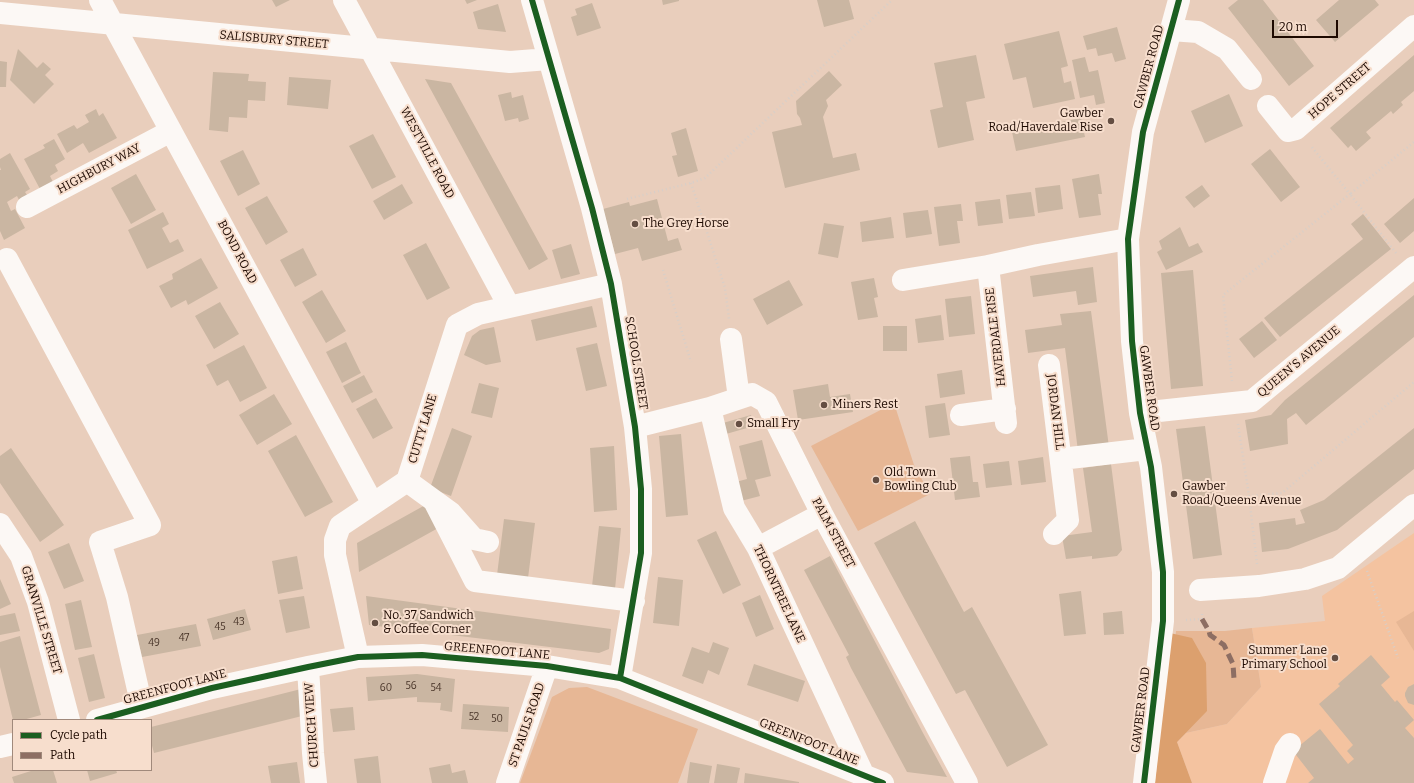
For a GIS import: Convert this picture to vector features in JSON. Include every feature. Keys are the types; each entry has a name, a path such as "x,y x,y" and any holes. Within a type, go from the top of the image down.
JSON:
{"street":[{"name":"BOND ROAD","path":"100,0 373,504"},
{"name":"WESTVILLE ROAD","path":"344,0 509,306"},
{"name":"SCHOOL STREET","path":"532,0 592,208 611,284 635,427 641,489 641,553 620,678"},
{"name":"GAWBER ROAD","path":"1144,783 1163,621 1163,572 1151,467 1140,413 1132,341 1128,239 1143,132 1179,0"},
{"name":"SALISBURY STREET","path":"0,13 510,62 549,59"},
{"name":"HOPE STREET","path":"1296,129 1414,26"},
{"path":"1171,30 1198,32 1221,46 1227,50 1251,79"},
{"path":"1268,106 1288,131 1296,129"},
{"name":"HIGHBURY WAY","path":"27,207 171,130"},
{"path":"903,280 988,266 1038,255 1128,239"},
{"path":"7,260 150,525 100,542 117,598 142,707"},
{"name":"HAVERDALE RISE","path":"961,415 1005,416 988,266"},
{"name":"QUEEN'S AVENUE","path":"1140,413 1252,401 1412,269"},
{"name":"CUTTY LANE","path":"407,481 457,326 478,314 611,284"},
{"path":"731,339 740,398"},
{"name":"JORDAN HILL","path":"1049,365 1068,520 1054,534"},
{"name":"PALM STREET","path":"635,427 710,408 752,394 766,402 822,514 968,783"},
{"name":"THORNTREE LANE","path":"710,408 734,508 758,548 874,779"},
{"name":"JORDAN HILL","path":"1061,459 1147,448"},
{"path":"358,657 335,556 335,540 340,526 407,481 451,513 474,540 488,542"},
{"path":"434,501 475,581 634,601"},
{"path":"1200,590 1259,586 1305,579 1338,568 1414,505"},
{"path":"758,548 822,514"},
{"name":"GRANVILLE STREET","path":"0,524 22,556 38,602 69,719"},
{"name":"GREENFOOT LANE","path":"100,719 212,688 358,657 422,655 547,666 620,678 874,779"},
{"name":"ST PAULS ROAD","path":"507,783 547,666"},
{"name":"CHURCH VIEW","path":"308,667 316,783"},
{"path":"0,747 12,744"},
{"path":"1274,783 1285,751 1290,744"}],"path":[{"path":"627,199 705,178 892,0"},
{"path":"1296,129 1412,269"},
{"path":"1259,586 1249,496 1235,402 1223,295 1414,142"},
{"path":"691,183 725,288 731,339"},
{"path":"663,270 691,362"},
{"path":"1249,496 1282,493 1414,382"},
{"path":"1360,550 1398,658"},
{"path":"1163,621 1202,618 1200,590"}],"shaded area":[{"name":"Old Town Bowling Club","path":"894,403 914,465 930,494 858,531 811,446"},
{"name":"Summer Lane Primary School","path":"1414,533 1414,783 1192,783 1177,742 1186,733 1227,724 1261,687 1252,628 1325,621 1322,596"},
{"path":"1414,611 1414,651 1396,622"},
{"path":"1252,628 1261,687 1227,724 1186,733 1177,742 1168,715 1176,631 1225,631"},
{"path":"1170,633 1192,638 1206,663 1207,711 1177,742 1192,783 1155,783"},
{"path":"587,687 698,729 678,783 520,783 552,697 569,688"}],"building":[{"path":"272,0 290,0 276,7"},
{"path":"465,0 477,0 467,4"},
{"path":"662,0 679,0 679,1 663,5"},
{"path":"817,0 849,0 854,19 824,27"},
{"path":"1238,0 1263,0 1314,66 1289,86 1228,8"},
{"path":"1339,0 1375,0 1379,5 1335,42 1316,20"},
{"path":"592,3 601,28 577,36 571,17 577,15 575,9"},
{"path":"498,4 506,32 478,29 473,12"},
{"path":"1117,27 1126,59 1115,62 1112,53 1098,56 1096,48 1087,50 1083,36"},
{"path":"1059,31 1068,66 1061,68 1064,83 1071,81 1075,99 1033,108 1026,77 1013,80 1004,44"},
{"path":"18,49 37,68 43,62 51,69 45,75 54,84 34,104 10,80"},
{"path":"976,55 985,98 966,102 974,140 938,148 930,110 943,107 934,63"},
{"path":"1414,55 1414,91 1401,102 1403,105 1393,114 1391,111 1366,132 1371,138 1363,145 1356,151 1351,145 1348,148 1330,128"},
{"path":"1085,57 1089,72 1098,70 1105,103 1096,105 1094,95 1080,98 1072,60"},
{"path":"0,61 7,62 6,87 0,87"},
{"path":"829,71 842,85 826,100 828,106 823,117 833,158 856,153 860,170 785,188 772,132 802,125 797,114 796,101"},
{"path":"213,72 249,74 248,81 266,82 265,101 248,100 247,118 229,117 228,132 209,130"},
{"path":"289,77 331,80 328,109 287,105"},
{"path":"425,79 451,83 548,259 529,270"},
{"path":"511,92 512,98 523,95 529,119 519,122 518,118 505,121 498,95"},
{"path":"1229,94 1243,126 1205,143 1191,111"},
{"path":"96,109 99,116 103,113 117,138 89,153 83,143 67,153 57,134 74,125 77,129 89,122 85,115"},
{"path":"1081,118 1085,137 1016,151 1012,132"},
{"path":"686,128 698,171 678,177 672,156 677,155 671,133"},
{"path":"373,134 396,177 372,189 349,146"},
{"path":"54,139 65,159 55,165 58,171 50,176 53,182 40,189 24,159 45,148 43,145"},
{"path":"1270,149 1300,187 1281,202 1251,164"},
{"path":"243,150 260,184 238,196 220,161"},
{"path":"10,153 30,189 25,192 27,195 19,200 17,196 7,202 11,211 15,209 25,228 4,240 0,231 0,159"},
{"path":"136,174 156,210 131,224 111,188"},
{"path":"1099,174 1102,194 1098,194 1101,215 1079,218 1072,179"},
{"path":"402,184 413,203 384,220 373,201"},
{"path":"1060,185 1063,209 1038,213 1035,188"},
{"path":"1202,185 1210,196 1194,208 1185,197"},
{"path":"1031,192 1035,216 1009,219 1006,195"},
{"path":"267,196 288,232 266,245 245,208"},
{"path":"1414,198 1414,231 1400,243 1384,224"},
{"name":"The Grey Horse","path":"657,199 668,241 678,238 682,250 642,261 638,248 615,254 603,209 629,202 630,206"},
{"path":"1000,199 1003,223 978,226 975,202"},
{"path":"961,204 963,221 957,221 960,243 939,246 934,207"},
{"path":"928,210 932,234 906,238 903,213"},
{"path":"163,212 169,224 162,228 170,243 178,239 184,251 147,269 128,230"},
{"path":"1363,214 1391,249 1280,337 1264,318 1363,239 1351,224"},
{"path":"891,217 894,238 862,242 860,222"},
{"path":"824,223 844,226 838,258 818,254"},
{"path":"1180,227 1189,247 1198,243 1203,252 1166,270 1157,252 1162,249 1159,241"},
{"path":"426,243 450,288 427,300 403,255"},
{"path":"571,244 580,274 561,279 552,250"},
{"path":"303,248 317,275 295,287 280,260"},
{"path":"201,258 218,288 188,305 186,300 171,308 159,286 173,279 172,274"},
{"path":"1093,267 1097,302 1078,305 1076,291 1033,297 1030,276"},
{"path":"1193,270 1203,386 1171,389 1161,273"},
{"path":"874,278 878,297 874,298 878,317 858,320 851,282"},
{"path":"789,280 803,305 767,325 753,299"},
{"path":"322,290 346,331 326,343 302,302"},
{"path":"1414,295 1414,337 1306,425 1296,413 1287,419 1288,444 1250,451 1245,420 1271,415 1285,400"},
{"path":"971,296 975,334 949,337 945,299"},
{"path":"220,302 239,334 214,349 195,316"},
{"path":"592,306 597,327 536,341 531,320"},
{"path":"1091,311 1109,447 1078,451 1065,348 1028,353 1025,330 1062,325 1060,314"},
{"path":"941,315 944,340 918,343 915,319"},
{"path":"1262,321 1277,340 1254,358 1239,339"},
{"path":"883,326 907,326 907,351 883,351"},
{"path":"494,327 501,362 486,365 464,355 472,336 480,330"},
{"path":"346,342 361,373 342,383 326,352"},
{"path":"597,343 607,386 586,391 576,348"},
{"path":"244,345 267,388 240,402 228,380 217,386 206,365"},
{"path":"962,370 965,394 940,398 937,374"},
{"path":"364,375 373,392 352,403 343,386"},
{"path":"479,383 499,388 492,418 471,413"},
{"name":"Miners Rest","path":"828,384 830,397 850,394 853,412 798,420 793,390"},
{"path":"274,394 292,424 257,445 239,415"},
{"path":"376,398 393,428 373,439 356,409"},
{"path":"945,403 950,435 929,438 925,406"},
{"name":"Small Fry","path":"751,415 754,426 726,434 723,423"},
{"path":"1205,426 1222,555 1193,559 1176,429"},
{"path":"452,428 472,436 451,496 430,488"},
{"path":"1414,428 1414,469 1337,530 1288,549 1262,552 1259,523 1295,518 1296,525 1305,523 1300,510 1324,500"},
{"path":"681,434 688,515 666,517 659,436"},
{"path":"296,435 333,502 305,517 268,451"},
{"path":"762,440 771,476 755,480 760,496 737,502 732,483 747,479 739,446"},
{"path":"614,446 617,510 594,512 590,448"},
{"path":"11,448 64,525 40,542 0,483 0,456"},
{"path":"970,456 973,482 978,482 980,497 955,500 950,458"},
{"path":"1043,457 1046,482 1021,485 1018,461"},
{"path":"1009,461 1012,485 986,488 983,464"},
{"path":"1111,464 1122,550 1117,556 1092,559 1092,556 1066,559 1062,536 1092,532 1083,468"},
{"path":"427,504 440,527 359,572 357,543"},
{"path":"504,519 535,523 528,578 497,575"},
{"path":"915,521 964,612 972,607 1048,745 1007,767 965,690 956,694 874,543"},
{"path":"599,526 621,528 615,589 592,586"},
{"path":"716,531 741,585 723,594 697,540"},
{"path":"69,543 84,581 64,589 48,552"},
{"path":"297,556 303,589 278,594 272,561"},
{"path":"830,556 947,777 907,772 851,668 846,657 849,655 804,570"},
{"path":"658,577 683,580 679,626 653,623"},
{"path":"0,579 11,604 0,609"},
{"path":"1081,591 1086,634 1064,636 1059,594"},
{"path":"760,595 774,629 756,637 742,603"},
{"path":"304,596 310,628 286,633 279,600"},
{"path":"366,596 611,629 609,649 599,653 369,625"},
{"path":"81,600 92,647 75,650 65,604"},
{"path":"245,609 251,630 213,640 207,619"},
{"path":"1122,611 1124,634 1104,635 1103,613"},
{"path":"15,613 20,631 0,635 0,616"},
{"path":"196,624 201,646 142,657 137,635"},
{"path":"20,636 41,715 27,719 13,719 0,667 0,642"},
{"path":"713,642 729,648 719,675 708,670 703,684 682,676 692,647 709,653"},
{"path":"94,654 105,698 89,702 78,658"},
{"path":"1371,655 1390,677 1381,685 1395,702 1397,700 1414,720 1405,728 1414,738 1414,783 1308,783 1314,778 1293,751 1320,729 1348,764 1354,759 1347,751 1353,745 1319,704 1340,686 1338,684"},
{"path":"754,664 805,681 798,702 747,685"},
{"path":"417,674 455,679 452,712 440,710 441,703 417,702 417,697 368,701 366,677"},
{"path":"1414,684 1414,705 1408,703 1405,693 1408,687"},
{"path":"301,689 302,716 154,753 152,746 152,727"},
{"path":"463,704 509,707 508,732 461,729"},
{"path":"353,707 355,730 333,732 330,709"},
{"path":"378,756 381,783 357,783 354,759"},
{"path":"297,762 300,783 271,783 268,766"},
{"path":"690,762 712,766 709,783 687,783"},
{"path":"450,764 452,773 465,770 468,783 432,783 429,768"},
{"path":"717,764 740,768 737,783 714,783"},
{"path":"31,771 53,771 57,783 14,783 12,777"},
{"path":"87,771 116,771 117,773 90,781"},
{"path":"745,773 799,782 799,783 744,783"}],"marked path":[{"path":"1202,619 1210,635 1224,645 1233,664 1234,679"}],"cycle path":[{"path":"532,0 592,208 611,284 635,427 641,489 641,553 620,678"},
{"path":"1144,783 1163,621 1163,572 1151,467 1140,413 1132,341 1128,239 1143,132 1179,0"},
{"path":"101,719 212,688 358,657 422,655 547,666 620,678 883,783"}],"place":[{"name":"Gawber Road/Haverdale Rise","path":"1111,121"},
{"name":"The Grey Horse","path":"635,224"},
{"name":"Miners Rest","path":"824,405"},
{"name":"Small Fry","path":"739,424"},
{"name":"Old Town Bowling Club","path":"876,480"},
{"name":"Gawber Road/Queens Avenue","path":"1174,494"},
{"name":"No. 37 Sandwich & Coffee Corner","path":"375,623"},
{"name":"Summer Lane Primary School","path":"1335,658"}]}
